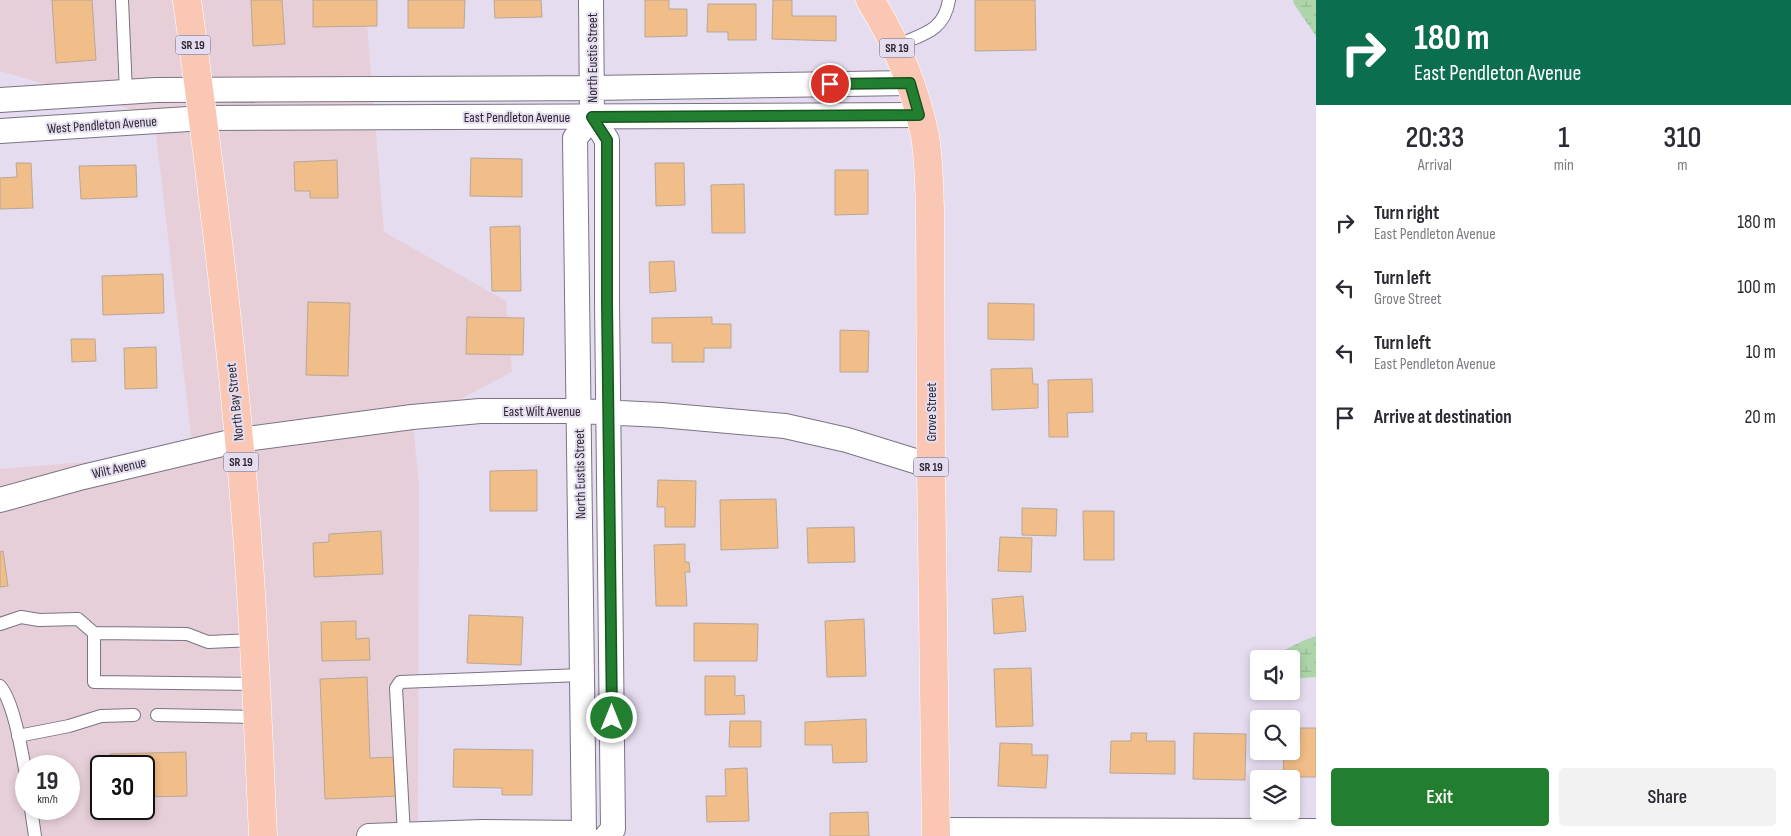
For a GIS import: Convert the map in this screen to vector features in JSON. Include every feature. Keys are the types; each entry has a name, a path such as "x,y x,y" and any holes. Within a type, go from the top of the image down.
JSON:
{"main road":[{"name":"North Bay Street","path":"187,0 204,118 240,440 254,640 263,836"},
{"name":"Grove Street","path":"870,0 896,46 910,83 925,137 930,209 936,833"}],"street":[{"name":"North Eustis Street","path":"591,0 592,117 607,140 613,829 607,836"},
{"name":"East Pendleton Avenue","path":"199,90 592,88 910,83"},
{"path":"0,100 126,92 199,90"},
{"name":"East Pendleton Avenue","path":"204,118 919,115"},
{"name":"North Eustis Street","path":"585,834 575,138 592,117"},
{"name":"West Pendleton Avenue","path":"0,131 204,118"},
{"name":"East Wilt Avenue","path":"240,440 412,416 480,411 609,412 785,426 847,440 931,466"},
{"name":"Wilt Avenue","path":"0,500 83,477 240,440"},
{"path":"936,833 1316,831"},
{"path":"369,836 482,832 585,834"}],"lane":[{"path":"122,0 126,92"},
{"path":"896,46 938,27 947,14 949,0"},
{"path":"0,624 21,617 39,620 78,618 94,633 187,634 208,642 254,640"},
{"path":"94,633 94,682 256,684"},
{"path":"404,835 396,688 400,682 582,675"},
{"path":"0,686 5,692 22,755"},
{"path":"18,736 69,726 102,716 134,715"},
{"path":"157,715 258,717"},
{"path":"32,820 34,836"}],"shaded area":[{"path":"0,0 176,0 228,442 252,836 0,836 0,469 193,453 154,116 0,71"},
{"path":"198,0 365,0 384,232 506,301 512,372 413,424 419,485 418,836 275,836"}],"green space":[{"path":"1293,0 1316,0 1316,36 1294,4"},
{"path":"1316,636 1316,677 1300,678 1300,650 1284,650"}],"building":[{"path":"52,0 92,0 96,60 56,63"},
{"path":"251,0 282,0 285,44 253,46"},
{"path":"313,0 377,0 377,26 313,27"},
{"path":"408,0 465,0 464,28 408,28"},
{"path":"494,0 541,0 542,17 495,18"},
{"path":"645,0 669,0 669,9 687,9 687,36 645,37"},
{"path":"773,0 792,0 792,16 836,16 836,41 772,39"},
{"path":"975,0 1035,0 1036,50 975,51"},
{"path":"708,4 756,4 756,40 728,40 728,32 707,32"},
{"path":"471,158 522,159 522,197 470,196"},
{"path":"337,160 338,198 310,198 310,191 295,191 294,162"},
{"path":"16,163 31,163 33,208 0,209 0,178 17,177"},
{"path":"655,163 684,163 685,205 656,206"},
{"path":"136,165 137,197 81,199 79,166"},
{"path":"835,170 868,170 868,214 835,215"},
{"path":"744,184 745,233 712,233 711,185"},
{"path":"520,226 521,291 492,291 490,227"},
{"path":"674,261 676,291 650,293 649,262"},
{"path":"163,274 164,313 103,315 102,276"},
{"path":"308,302 350,303 348,376 306,375"},
{"path":"988,303 1034,304 1034,340 988,339"},
{"path":"467,317 524,318 523,355 466,354"},
{"path":"712,317 712,324 731,324 731,348 704,348 704,362 672,362 672,343 652,343 652,318"},
{"path":"840,330 869,331 868,372 840,372"},
{"path":"71,339 95,339 96,361 72,362"},
{"path":"156,347 157,388 125,389 124,348"},
{"path":"1032,368 1033,384 1038,384 1038,408 992,410 991,369"},
{"path":"1092,379 1093,412 1067,413 1068,437 1049,437 1048,380"},
{"path":"537,470 537,511 490,511 490,471"},
{"path":"658,480 696,481 695,527 665,527 665,507 657,507"},
{"path":"776,499 778,548 721,550 720,500"},
{"path":"1022,508 1057,509 1056,536 1022,535"},
{"path":"1083,511 1114,511 1114,560 1084,560"},
{"path":"854,527 855,562 808,563 807,528"},
{"path":"381,531 383,574 314,577 313,543 329,542 329,534"},
{"path":"1000,537 1032,538 1031,572 998,571"},
{"path":"685,544 685,562 689,562 690,572 685,572 687,606 656,606 654,545"},
{"path":"3,551 8,586 0,587 0,552"},
{"path":"1023,596 1026,631 994,634 992,599"},
{"path":"469,615 523,617 521,665 467,663"},
{"path":"864,619 866,676 827,677 825,621"},
{"path":"356,621 356,639 369,638 370,660 322,661 321,622"},
{"path":"694,623 758,624 757,661 694,661"},
{"path":"1031,668 1033,726 996,727 994,669"},
{"path":"705,676 735,676 735,696 744,695 745,714 705,715"},
{"path":"367,677 370,758 398,757 400,796 325,799 320,679"},
{"path":"866,719 867,762 833,763 832,745 805,745 805,722"},
{"path":"730,721 761,721 761,747 729,747"},
{"path":"1300,728 1316,728 1316,777 1300,777 1300,770 1283,770 1284,760 1300,760"},
{"path":"1131,733 1147,733 1146,741 1175,741 1175,774 1110,773 1111,741 1131,741"},
{"path":"1194,733 1246,734 1245,780 1193,779"},
{"path":"1000,743 1032,744 1032,755 1048,755 1046,788 998,786"},
{"path":"454,749 533,750 532,795 502,795 502,788 453,787"},
{"path":"186,752 187,796 155,797 155,755 110,754"},
{"path":"747,768 749,821 707,822 706,796 726,796 725,769"},
{"path":"868,812 869,836 830,836 830,813"}],"route":[{"path":"612,718 607,140 592,117 919,115 910,83 830,84"}]}
